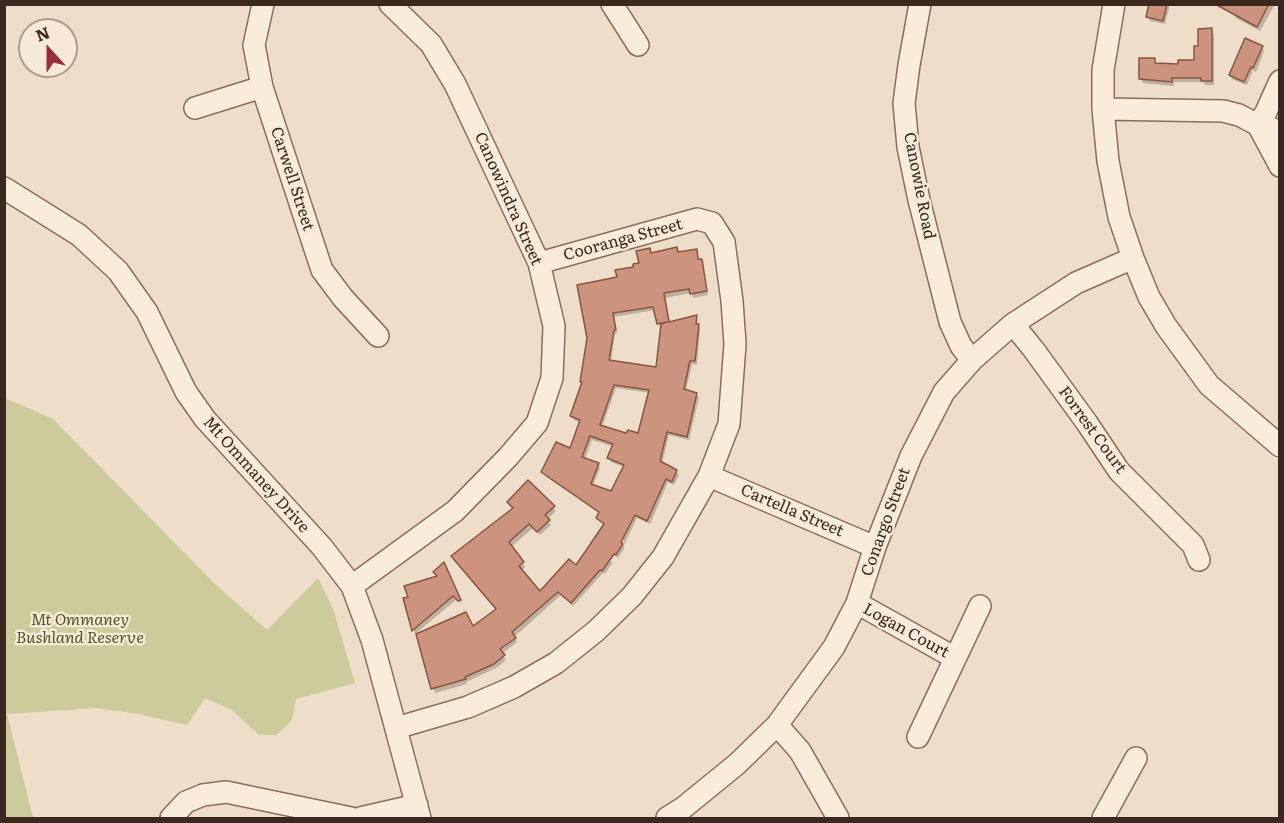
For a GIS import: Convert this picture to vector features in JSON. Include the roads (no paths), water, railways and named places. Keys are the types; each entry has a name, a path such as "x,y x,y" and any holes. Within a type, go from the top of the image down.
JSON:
{"street":[{"name":"Carwell Street","path":"263,4 254,45 262,87 322,270 343,298 378,336"},
{"name":"Canowindra Street","path":"352,585 455,511 508,457 537,423 552,378 554,326 539,263 455,84 431,44 390,4"},
{"path":"612,4 638,45"},
{"name":"Canowie Road","path":"920,4 904,103 908,147 950,322 961,346 972,360"},
{"path":"1114,4 1104,70 1103,109 1107,161 1119,217 1133,258 1149,297 1166,326 1209,384 1280,446"},
{"path":"1258,125 1280,81"},
{"path":"195,108 262,87"},
{"path":"1103,109 1215,110 1239,115 1258,125 1280,132"},
{"path":"1258,125 1280,166"},
{"name":"Mt Ommaney Drive","path":"4,188 79,235 118,271 147,312 186,392 205,419 322,547 352,585 372,640 418,812"},
{"name":"Cooranga Street","path":"396,728 468,707 514,687 556,663 596,631 632,596 663,557 709,476 729,424 735,344 732,301 724,242 712,223 697,219 539,263"},
{"name":"Conargo Street","path":"667,819 736,764 777,725 834,647 857,603 875,547 911,456 944,392 972,360 1013,324 1076,283 1133,258"},
{"name":"Forrest Court","path":"1013,324 1088,423 1119,471 1193,545 1199,560"},
{"name":"Cartella Street","path":"709,476 875,547"},
{"name":"Logan Court","path":"857,603 955,658"},
{"name":"Logan Court","path":"918,737 980,606"},
{"path":"777,725 800,751 838,819"},
{"path":"1103,819 1136,758"},
{"path":"171,819 186,802 203,795 226,792 351,819"},
{"path":"360,819 418,812"}],"park label":[{"name":"Mt Ommaney Bushland Reserve","path":"80,629"}]}
